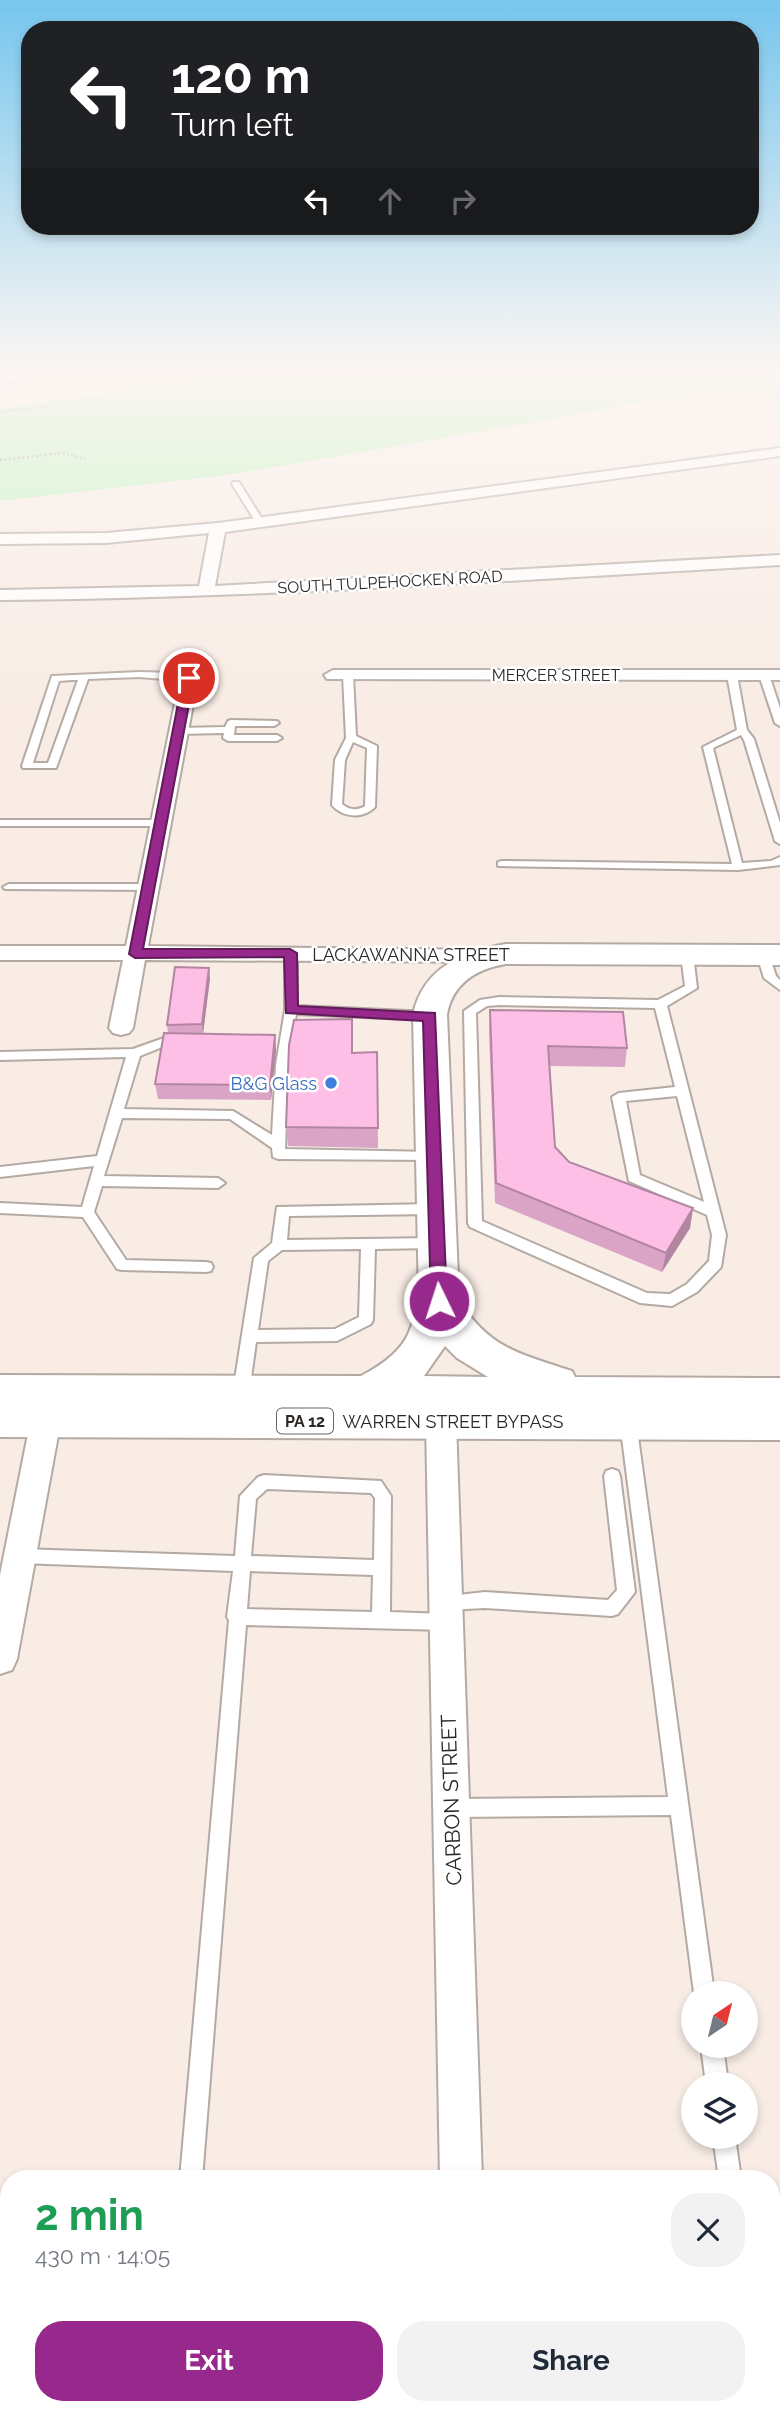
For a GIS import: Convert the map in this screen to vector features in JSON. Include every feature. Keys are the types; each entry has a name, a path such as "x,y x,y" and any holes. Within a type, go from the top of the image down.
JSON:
{"main road":[{"name":"LACKAWANNA STREET","path":"488,957 506,954 772,955"},
{"path":"366,1394 394,1380 420,1354 434,1324 439,1301 431,1002 437,989 447,979 469,963 488,957"},
{"path":"439,1301 453,1330 480,1354 515,1370 596,1394"},
{"name":"WARREN STREET BYPASS","path":"0,1392 780,1395"},
{"name":"WARREN STREET BYPASS","path":"0,1419 780,1422"},
{"path":"733,1422 780,1437"}],"street":[{"path":"0,539 106,538 218,528 537,485"},
{"path":"206,591 218,528"},
{"name":"SOUTH TULPEHOCKEN ROAD","path":"0,595 206,591 696,567 780,560"},
{"name":"MERCER STREET","path":"340,675 772,675"},
{"path":"121,1028 189,678"},
{"name":"LACKAWANNA STREET","path":"0,953 290,953 488,957"},
{"path":"0,1659 46,1419"},
{"name":"CARBON STREET","path":"440,1421 461,2170"}],"lane":[{"path":"236,485 260,522"},
{"path":"84,677 52,766 27,766 55,678 168,674 189,678"},
{"path":"340,675 351,738"},
{"path":"732,675 742,731 749,739 780,841"},
{"path":"772,675 780,723"},
{"path":"274,723 231,723 228,738 276,738"},
{"path":"179,731 230,730"},
{"path":"738,867 708,747 742,731"},
{"path":"351,738 372,746 370,807 364,812 344,811 337,805 339,763 343,745 351,738"},
{"path":"0,823 161,823"},
{"path":"502,864 738,867 774,864 780,860"},
{"path":"9,887 149,887"},
{"path":"278,1150 282,1065 291,1010 290,953"},
{"path":"660,1004 719,1235 716,1263 692,1289 672,1300 645,1299 475,1223 470,1012 484,1003 499,1001 660,1004 691,988 687,955"},
{"path":"772,955 770,978 780,986"},
{"path":"291,1010 430,1016"},
{"path":"0,1056 134,1053 164,1042 191,1041"},
{"path":"134,1053 87,1212 122,1265 206,1267"},
{"path":"682,1091 619,1097 634,1178 713,1212"},
{"path":"116,1113 233,1115 278,1150 434,1157"},
{"path":"0,1172 102,1160"},
{"path":"96,1181 218,1183"},
{"path":"0,1208 87,1212"},
{"path":"279,1245 282,1210 435,1226"},
{"path":"241,1393 261,1258 279,1245 368,1244 435,1226"},
{"path":"249,1336 337,1335 366,1320 368,1244"},
{"path":"628,1422 702,1981"},
{"path":"236,1617 381,1620 446,1612 485,1600 612,1608 626,1592 612,1476"},
{"path":"192,2170 248,1496 264,1482 375,1486 383,1496 381,1620"},
{"path":"20,1556 382,1568"},
{"path":"451,1808 678,1806"},
{"path":"726,2149 729,2170"}],"green space":[{"path":"0,485 142,485 0,501"}],"building":[{"path":"175,967 209,968 202,1024 167,1025"},
{"path":"490,1010 623,1012 627,1048 548,1046 555,1147 569,1162 693,1208 666,1253 496,1183"},
{"path":"352,1019 352,1053 377,1052 378,1128 286,1127 289,1045 294,1020"},
{"path":"164,1033 275,1035 270,1085 155,1084"}],"place":[{"name":"B&G Glass","path":"331,1083"}],"route":[{"path":"189,678 135,954 290,953 291,1010 430,1016 439,1301"}]}
